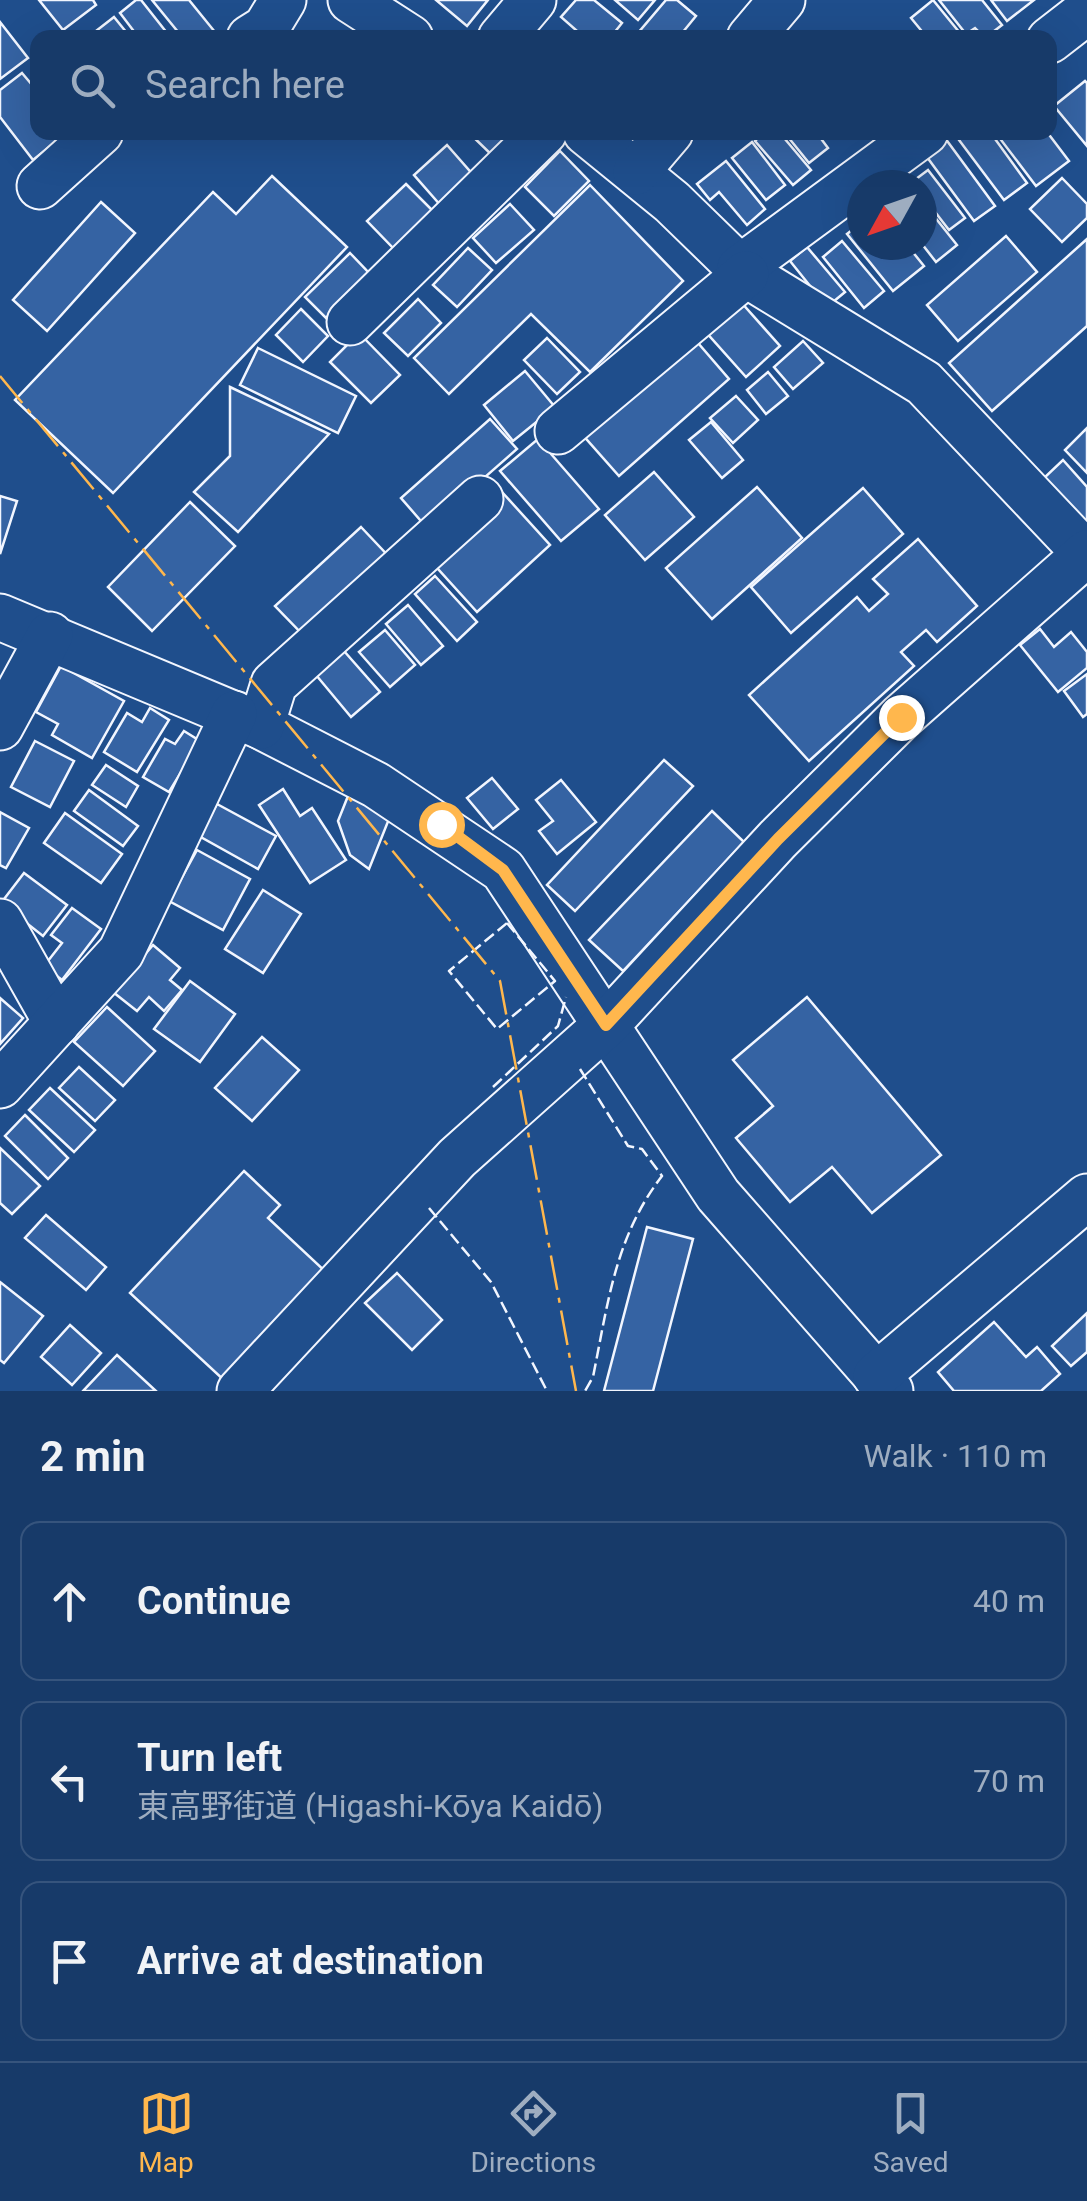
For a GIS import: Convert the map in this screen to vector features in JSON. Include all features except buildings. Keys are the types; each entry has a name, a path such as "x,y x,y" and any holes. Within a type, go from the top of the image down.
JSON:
{"street":[{"path":"263,30 283,0"},
{"path":"351,0 398,30"},
{"path":"508,30 533,0"},
{"path":"757,30 782,0"},
{"path":"40,186 91,140"},
{"path":"350,322 536,140"},
{"path":"240,1391 457,1158 606,1025 778,839 901,717 1086,554 924,383 743,271 596,140"},
{"path":"636,172 663,140"},
{"path":"558,432 743,271 915,140"},
{"path":"0,1086 121,952 247,720 274,684 480,498"},
{"path":"0,617 247,720 376,785 503,870 718,1195 883,1384 1087,1197"},
{"path":"0,727 50,635"},
{"path":"0,922 57,1023"}],"fence":[{"path":"507,923 555,981 497,1029 449,971 507,923"},
{"path":"493,1087 558,1026 566,997"},
{"path":"580,1069 628,1146 642,1149 662,1176 623,1247 593,1377 585,1391"},
{"path":"429,1208 491,1282 547,1391"}],"power":[{"path":"0,376 500,981 576,1391"}],"route":[{"path":"441,824 503,870 606,1025 778,839 901,717"}]}
